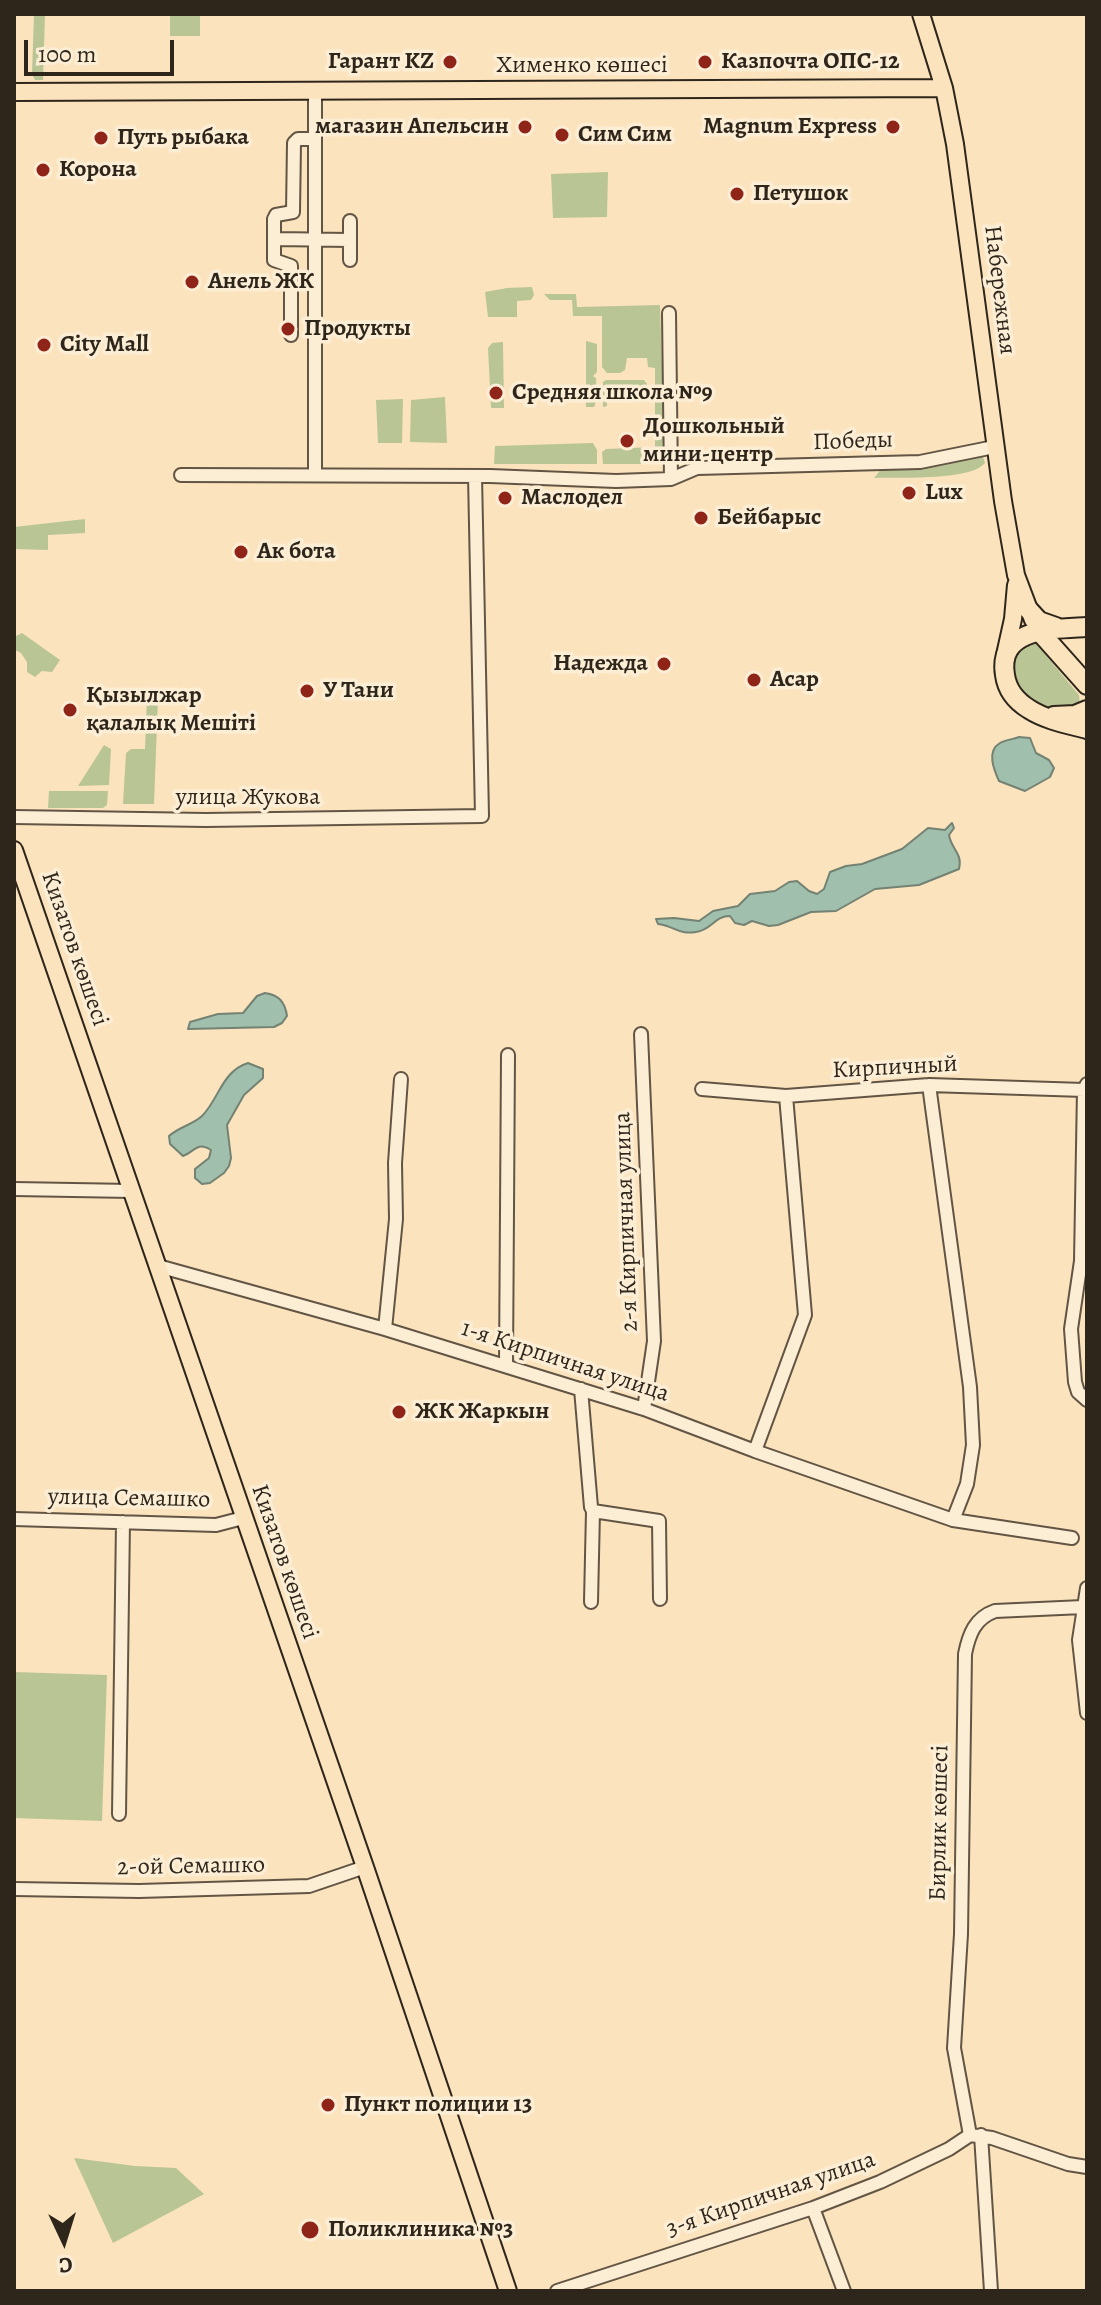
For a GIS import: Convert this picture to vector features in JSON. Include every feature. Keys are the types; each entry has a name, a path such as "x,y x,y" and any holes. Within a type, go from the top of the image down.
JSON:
{"highway":[{"path":"1027,608 1044,625 1079,627"},
{"path":"1039,631 1082,680 1086,697 1083,718 1036,713 1011,692 1004,673 1005,655 1018,638 1039,631 1079,627"}],"main road":[{"name":"Набережная","path":"921,14 944,88 968,236 994,447 1016,575 1039,631"},
{"name":"Хименко көшесі","path":"14,92 944,88"},
{"name":"Набережная","path":"1005,655 1013,619 1016,575"},
{"name":"Кизатов көшесі","path":"14,850 508,2291"}],"street":[{"path":"315,91 315,474"},
{"path":"291,335 291,266 275,262 275,216 293,212 294,143 298,139 315,139"},
{"path":"350,221 350,260"},
{"path":"274,239 350,240"},
{"path":"669,313 671,479"},
{"name":"Победы","path":"181,475 475,476 616,481 671,479 697,468 920,462 994,447"},
{"name":"улица Жукова","path":"14,817 216,820 482,816 475,476"},
{"name":"2-я Кирпичная улица","path":"641,1034 654,1341 644,1409"},
{"path":"506,1365 508,1055"},
{"path":"385,1329 396,1219 395,1163 401,1079"},
{"path":"929,1085 970,1387 972,1462 953,1520"},
{"name":"Кирпичный","path":"702,1089 786,1096 929,1085 1086,1087"},
{"path":"1086,1087 1081,1261 1071,1329 1075,1382 1078,1392 1087,1400"},
{"path":"755,1451 805,1315 786,1096"},
{"path":"14,1189 132,1191"},
{"name":"1-я Кирпичная улица","path":"158,1266 385,1329 644,1409 953,1520 1072,1538"},
{"path":"581,1389 593,1511 591,1602"},
{"path":"593,1511 657,1518 660,1599"},
{"name":"улица Семашко","path":"14,1519 216,1525 243,1518"},
{"path":"119,1814 123,1522"},
{"path":"1087,1588 1079,1640 1087,1713"},
{"name":"Бирлик көшесі","path":"976,2135 954,2048 961,1934 965,1654 971,1632 989,1613 1083,1607"},
{"name":"2-ой Семашко","path":"14,1889 139,1891 309,1886 365,1867"},
{"path":"991,2291 976,2135 1087,2167"},
{"name":"3-я Кирпичная улица","path":"557,2291 813,2208 880,2182 976,2135"},
{"path":"813,2208 844,2291"}],"shaded area":[{"path":"34,14 45,14 43,80 35,80 32,74"},
{"path":"170,14 200,14 200,36 170,36"},
{"path":"608,172 607,217 553,218 551,174"},
{"path":"532,287 534,295 531,300 517,301 517,317 488,317 485,292"},
{"path":"544,294 576,294 577,307 660,305 665,464 603,464 602,452 606,449 655,447 655,368 648,367 647,358 627,358 625,370 607,373 602,367 602,316 573,316 572,300 550,300"},
{"path":"586,341 597,344 597,372 593,376 596,378 597,399 594,407 586,407"},
{"path":"503,342 504,408 491,408 488,348 492,343"},
{"path":"644,380 647,395 607,397 607,406 603,407 603,382"},
{"path":"445,397 447,443 410,442 411,400"},
{"path":"403,399 402,443 378,443 376,400"},
{"path":"593,443 597,450 597,464 494,464 495,446"},
{"path":"969,456 983,457 985,463 965,473 874,478 882,468 924,468"},
{"path":"85,519 85,533 48,535 48,550 14,549 14,527"},
{"path":"22,633 60,660 52,672 42,671 35,677 27,672 27,662 15,650 16,636"},
{"path":"1033,640 1079,695 1080,704 1055,712 1033,701 1019,688 1013,671 1016,646"},
{"path":"147,698 158,698 154,804 123,804 126,753 131,749 145,749"},
{"path":"1019,737 1030,738 1036,753 1049,760 1054,768 1050,777 1025,791 999,781 992,761 996,746"},
{"path":"104,745 111,749 109,785 78,786"},
{"path":"49,791 108,791 107,805 103,808 48,808"},
{"path":"952,823 954,828 949,835 958,855 959,869 919,885 875,889 836,911 811,912 778,925 752,921 744,925 735,923 730,916 720,918 706,929 690,933 658,924 656,919 699,921 713,911 738,906 750,894 775,891 789,882 797,881 817,894 824,889 830,872 902,849 928,828 945,830"},
{"path":"265,993 278,997 286,1011 287,1016 282,1023 274,1027 188,1029 190,1022 218,1014 243,1013 257,996"},
{"path":"248,1063 263,1069 263,1078 244,1095 227,1125 229,1166 210,1183 202,1184 195,1178 195,1169 209,1158 211,1150 199,1147 183,1156 170,1144 169,1136 202,1116 232,1072"},
{"path":"14,1672 107,1675 102,1821 14,1818"},
{"path":"74,2158 176,2168 204,2194 113,2243"}],"place":[{"name":"Гарант KZ","path":"450,62"},
{"name":"Казпочта ОПС-12","path":"705,62"},
{"name":"магазин Апельсин","path":"525,127"},
{"name":"Magnum Express","path":"893,127"},
{"name":"Сим Сим","path":"562,135"},
{"name":"Путь рыбака","path":"101,138"},
{"name":"Корона","path":"43,170"},
{"name":"Петушок","path":"737,194"},
{"name":"Анель ЖК","path":"192,282"},
{"name":"Продукты","path":"288,329"},
{"name":"City Mall","path":"44,345"},
{"name":"Средняя школа №9","path":"496,393"},
{"name":"Дошкольный мини-центр","path":"627,441"},
{"name":"Lux","path":"909,493"},
{"name":"Маслодел","path":"505,498"},
{"name":"Бейбарыс","path":"701,518"},
{"name":"Ак бота","path":"241,552"},
{"name":"Надежда","path":"664,664"},
{"name":"Асар","path":"754,680"},
{"name":"У Тани","path":"307,691"},
{"name":"Қызылжар қалалық Мешіті","path":"70,710"},
{"name":"ЖК Жаркын","path":"399,1412"},
{"name":"Пункт полиции 13","path":"328,2105"},
{"name":"Поликлиника №3","path":"310,2230"}]}
